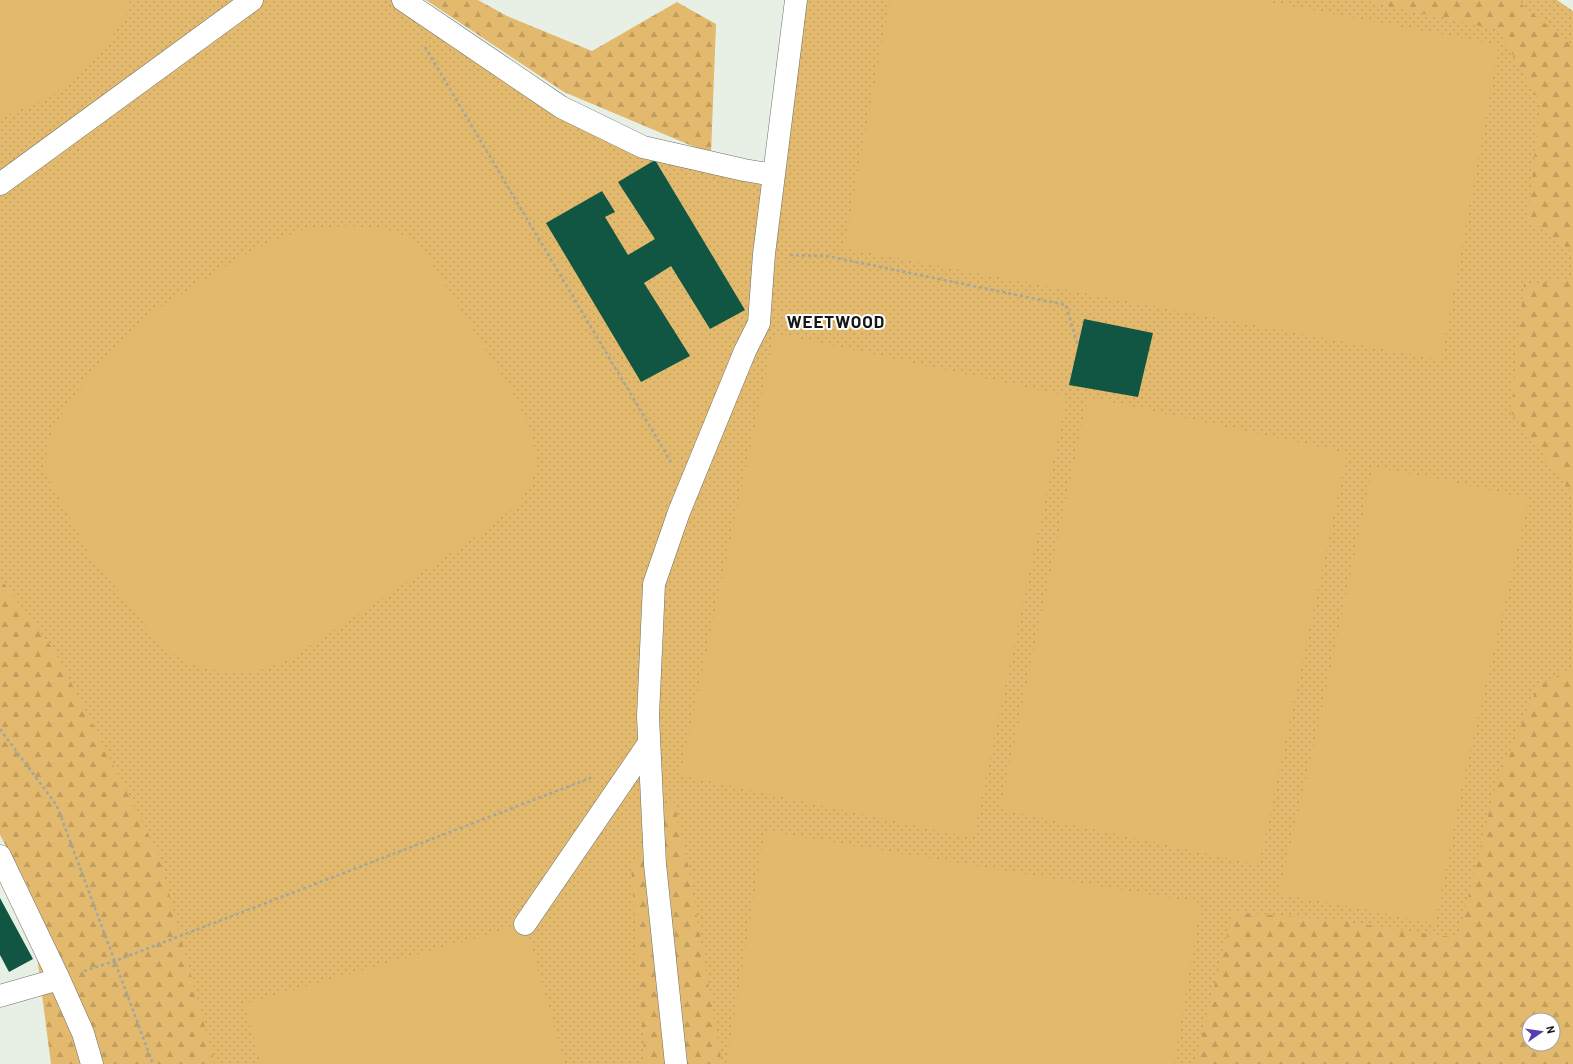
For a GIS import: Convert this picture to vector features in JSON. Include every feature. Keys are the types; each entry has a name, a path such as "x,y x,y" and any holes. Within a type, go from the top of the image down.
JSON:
{"street":[{"path":"0,184 252,0"},
{"path":"403,0 561,107 643,147 744,170 774,175"},
{"path":"676,1064 655,864 649,743 648,716 654,584 688,491 759,323 764,254 796,0"},
{"path":"525,924 649,743"},
{"path":"0,856 59,979 82,1033 92,1064"},
{"path":"0,996 59,979"}],"path":[{"path":"421,41 688,491"},
{"path":"764,254 827,256 1066,305 1078,346"},
{"path":"0,729 57,806 153,1064"},
{"path":"59,979 115,961 598,775"}],"green space":[{"path":"0,0 403,0 643,147 773,175 796,0 1557,0 1573,11 1573,1064 148,1064 0,746"},
{"path":"0,0 130,0 126,15 104,49 51,97 0,118"},
{"path":"426,0 478,0 507,16 592,51 677,2 716,24 711,154 564,92"},
{"path":"890,0 1260,0 1499,45 1441,360 844,248"},
{"path":"1360,0 1516,0 1573,46 1573,252 1528,219 1540,103 1499,30"},
{"path":"345,226 394,231 411,239 421,246 516,398 530,430 537,461 531,484 518,504 484,531 288,660 258,671 219,671 186,663 160,644 90,555 45,472 46,456 52,429 79,389 116,346 148,315 249,252 305,229"},
{"path":"1573,280 1573,494 1511,412 1524,284"},
{"path":"775,333 1067,396 973,838 680,775"},
{"path":"1088,397 1347,453 1259,865 1000,809"},
{"path":"1373,467 1454,482 1529,499 1463,781 1435,924 1359,908 1278,894 1313,751"},
{"path":"0,578 56,653 158,853 215,1064 51,1064 28,887 0,835"},
{"path":"1573,668 1573,1064 1195,1064 1233,912 1333,920 1458,938 1496,784 1538,686"},
{"path":"673,798 688,865 722,1064 645,1064 631,866"},
{"path":"765,831 1201,903 1174,1064 726,1064"},
{"path":"525,924 565,1064 261,1064 244,1004"}],"building":[{"path":"655,160 745,310 710,329 671,266 644,283 690,356 641,382 546,223 602,191 615,212 605,217 628,255 655,239 618,182"},
{"path":"1084,319 1153,333 1138,397 1069,385"},
{"path":"0,898 33,959 9,972 0,955"}],"district":[{"name":"WEETWOOD","path":"836,322"}]}
